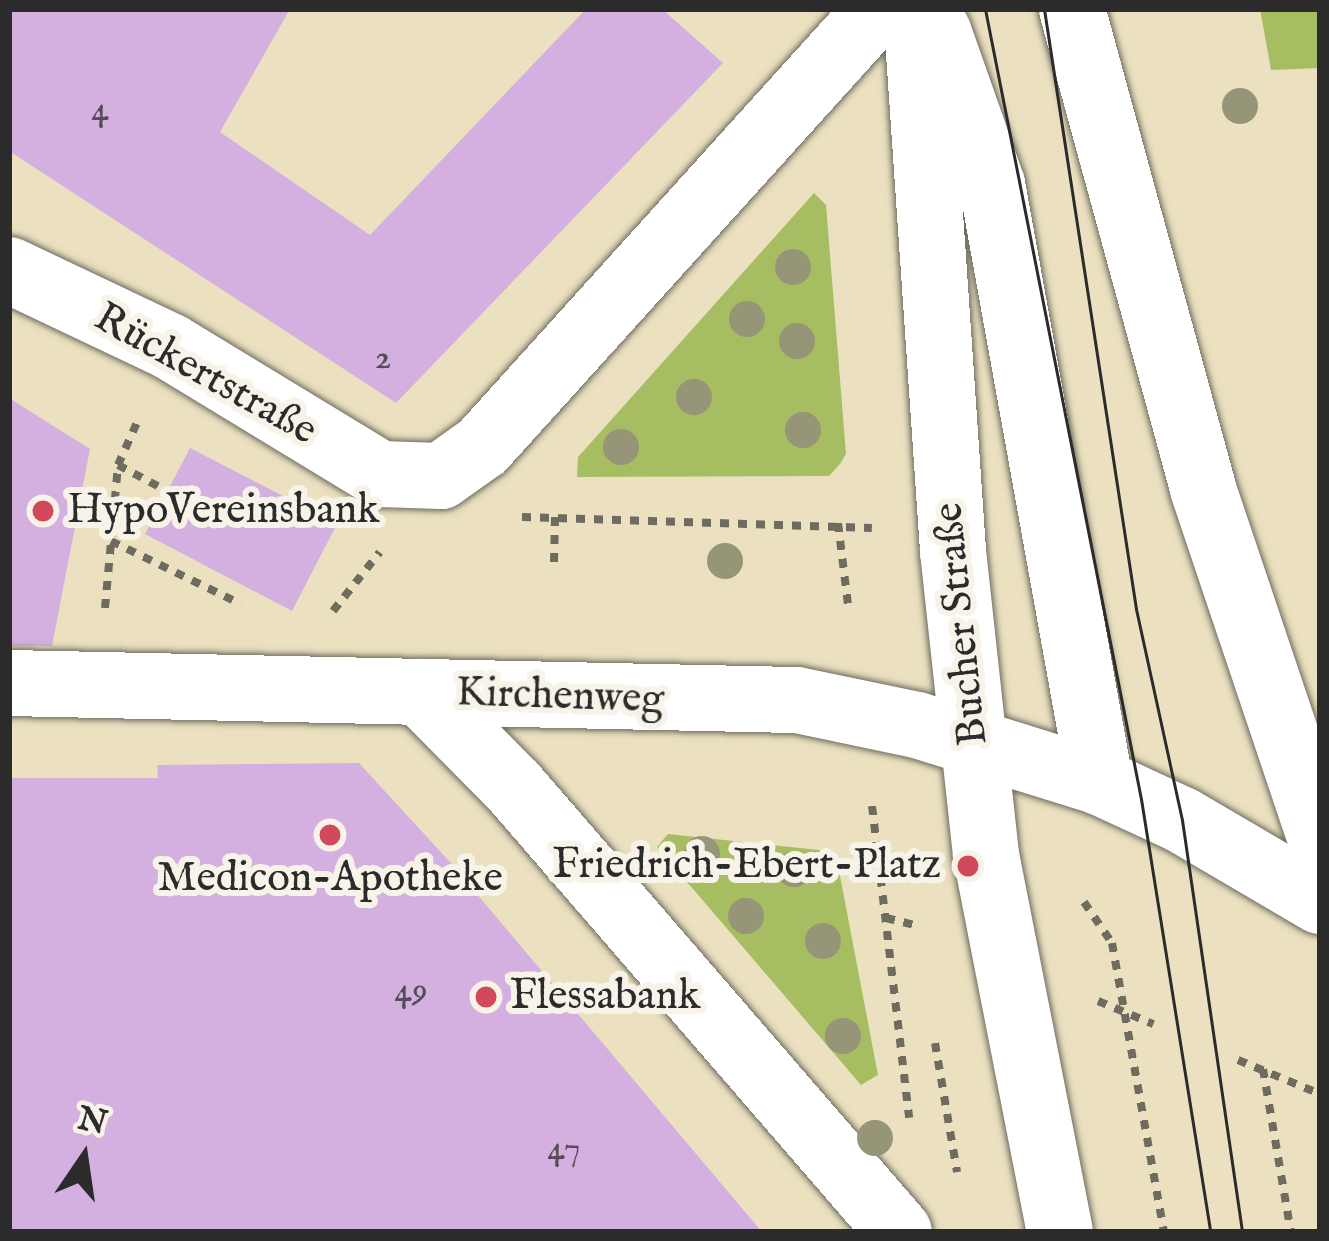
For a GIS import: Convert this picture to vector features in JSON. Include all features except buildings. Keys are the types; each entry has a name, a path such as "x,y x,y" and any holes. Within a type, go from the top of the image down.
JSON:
{"street":[{"path":"401,480 455,470 483,446 828,74 878,9"},
{"name":"Bucher Straße","path":"916,9 974,741 1002,962 1060,1232"},
{"path":"930,9 992,184 1100,782 1182,820 1320,901"},
{"path":"1072,9 1203,489 1320,836"},
{"name":"Rückertstraße","path":"9,270 171,346 401,480"},
{"name":"Kirchenweg","path":"9,683 797,700 974,741 1100,782"},
{"path":"420,692 514,787 899,1232"}],"path":[{"path":"99,682 118,465 171,346"},
{"path":"118,465 167,491"},
{"path":"321,616 337,609 388,542 401,480 464,516 838,523 891,534"},
{"path":"554,562 555,517"},
{"path":"838,523 848,604"},
{"path":"111,541 254,611"},
{"path":"872,806 910,1127"},
{"path":"1084,902 1112,943 1164,1232"},
{"path":"934,1043 959,1185"},
{"path":"1238,1060 1320,1094"},
{"path":"1263,1069 1291,1232"}],"green space":[{"path":"1260,9 1320,9 1320,68 1271,70"},
{"path":"814,193 826,205 846,454 840,464 829,476 577,477 578,457"},
{"path":"668,834 819,850 837,860 878,1075 861,1085 657,847"}],"tram line":[{"path":"985,9 1141,799 1210,1232"},
{"path":"1044,9 1136,609 1182,820 1242,1232"}],"place":[{"name":"HypoVereinsbank","path":"43,511"},
{"name":"Medicon-Apotheke","path":"330,835"},
{"name":"Friedrich-Ebert-Platz","path":"968,866"},
{"name":"Flessabank","path":"486,997"}]}
